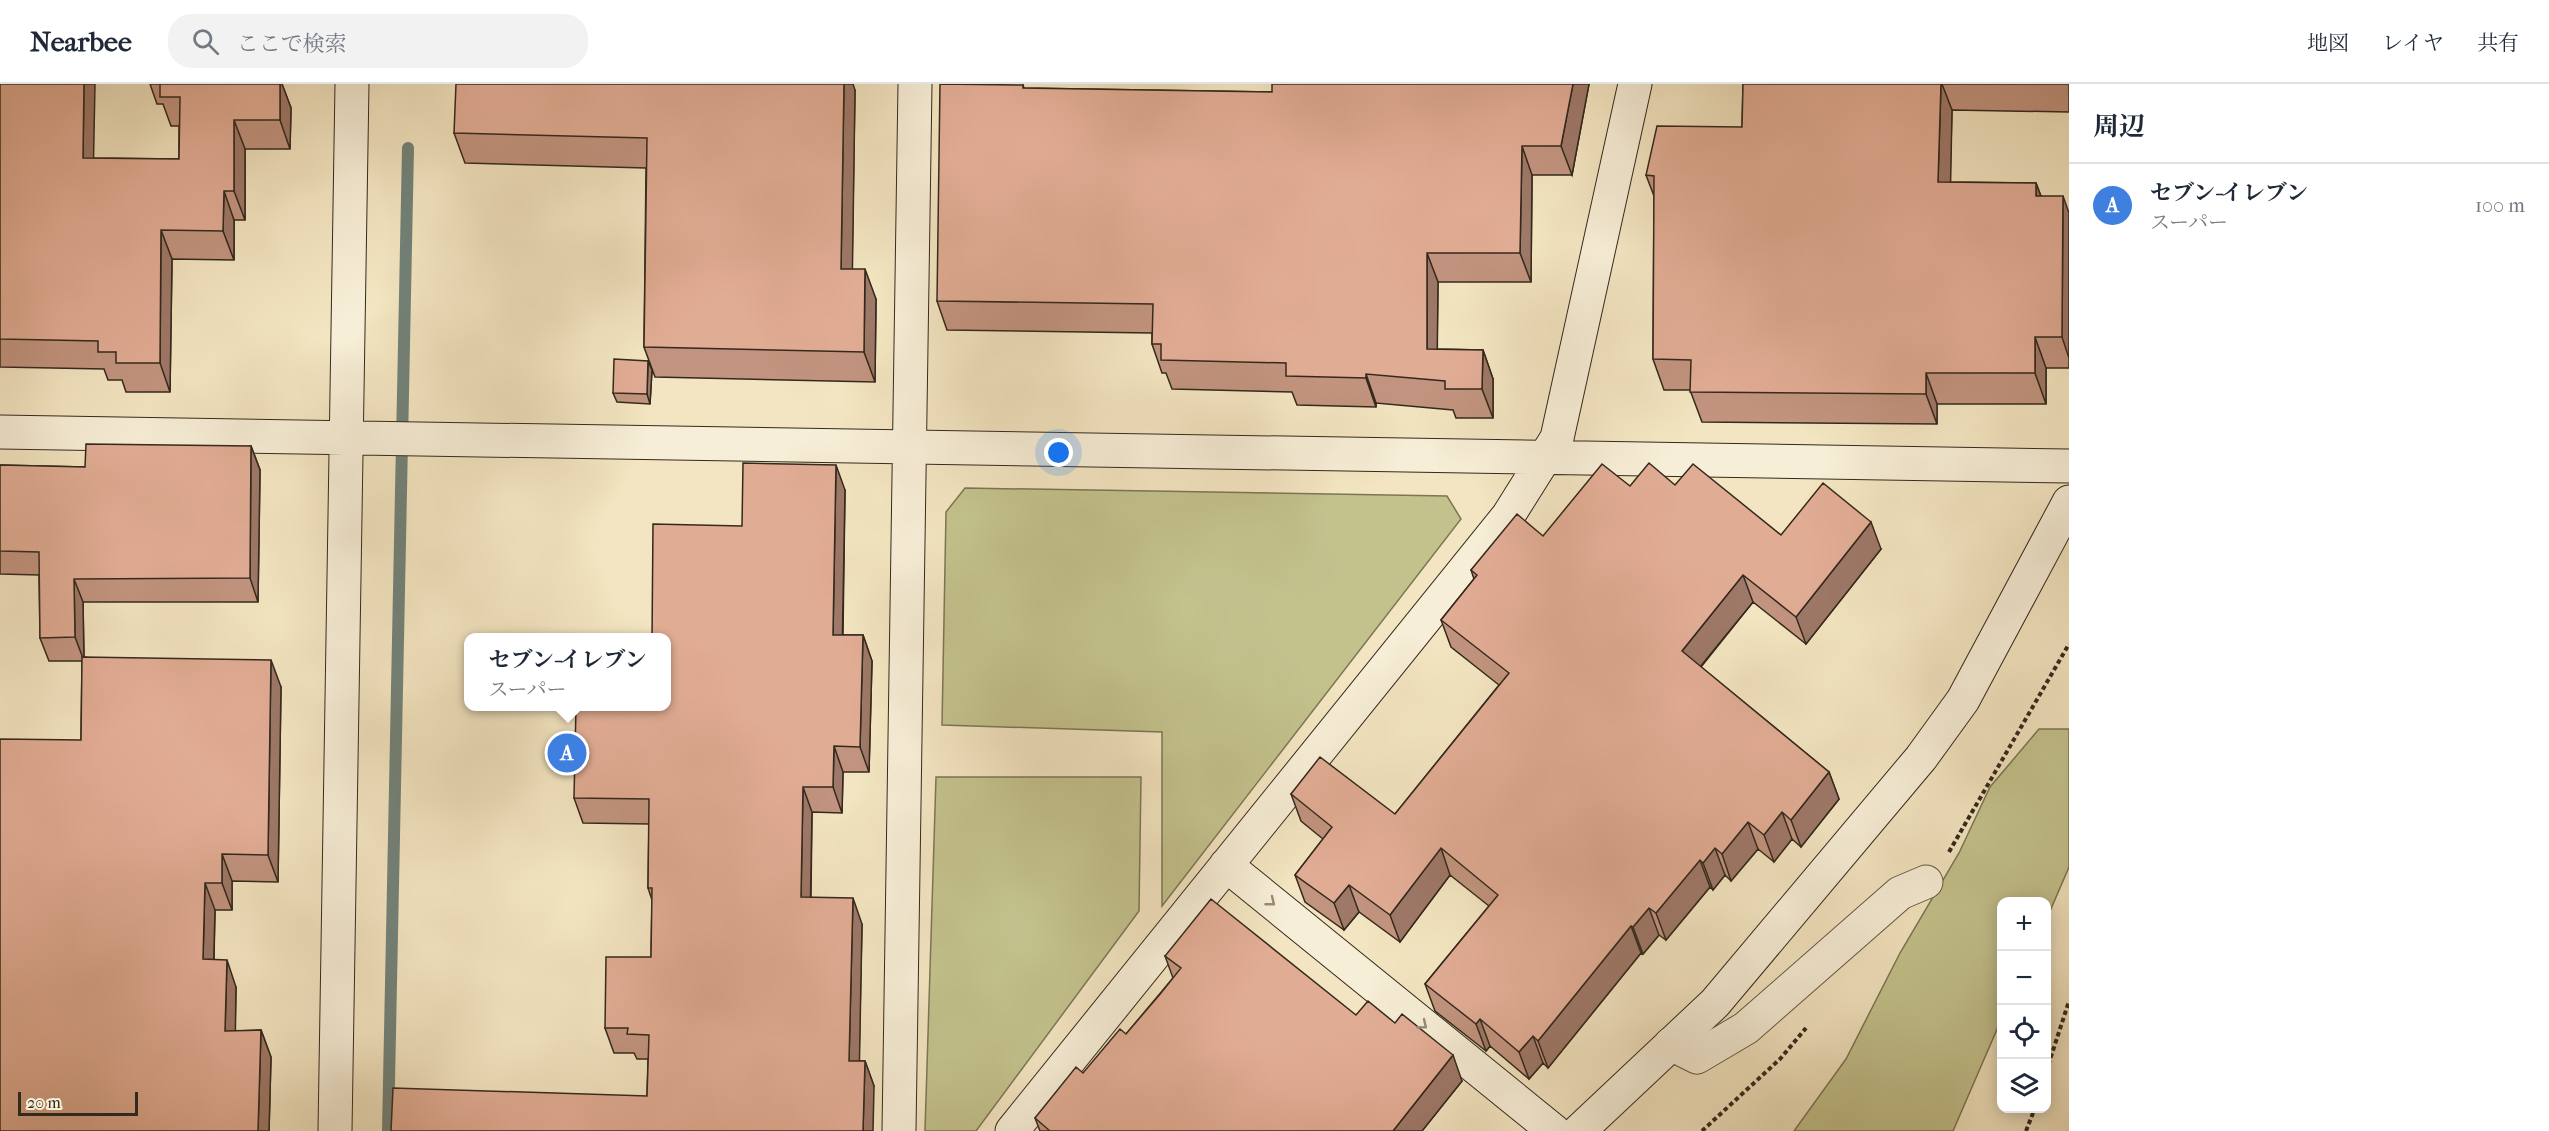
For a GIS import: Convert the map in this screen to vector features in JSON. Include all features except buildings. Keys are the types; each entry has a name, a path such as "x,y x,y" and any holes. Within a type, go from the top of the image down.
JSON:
{"street":[{"path":"335,1131 352,84"},
{"path":"899,1131 915,84"},
{"path":"1012,1131 1508,516 1557,438 1635,84"},
{"path":"0,432 2069,466"},
{"path":"1579,1131 1715,1003 1921,758 1963,700 2069,502"},
{"path":"1226,866 1554,1131"},
{"path":"1671,1044 1697,1057 1746,1028 1900,893 1926,882"}],"path":[{"path":"2050,1059 2069,1001"},
{"path":"2026,1131 2033,1113"}],"shaded area":[{"path":"965,488 1447,496 1461,519 1162,906 1162,732 942,725 946,512"},
{"path":"2039,729 2069,729 2069,867 2051,909 2051,897 1997,897 1997,1029 1953,1131 1794,1131 1846,1059 1900,953 1959,853 1990,787"},
{"path":"936,777 1141,777 1139,911 976,1131 925,1131"}],"waterway":[{"path":"388,1131 408,148"}],"place":[{"name":"セブン-イレブン","path":"567,753"}]}
